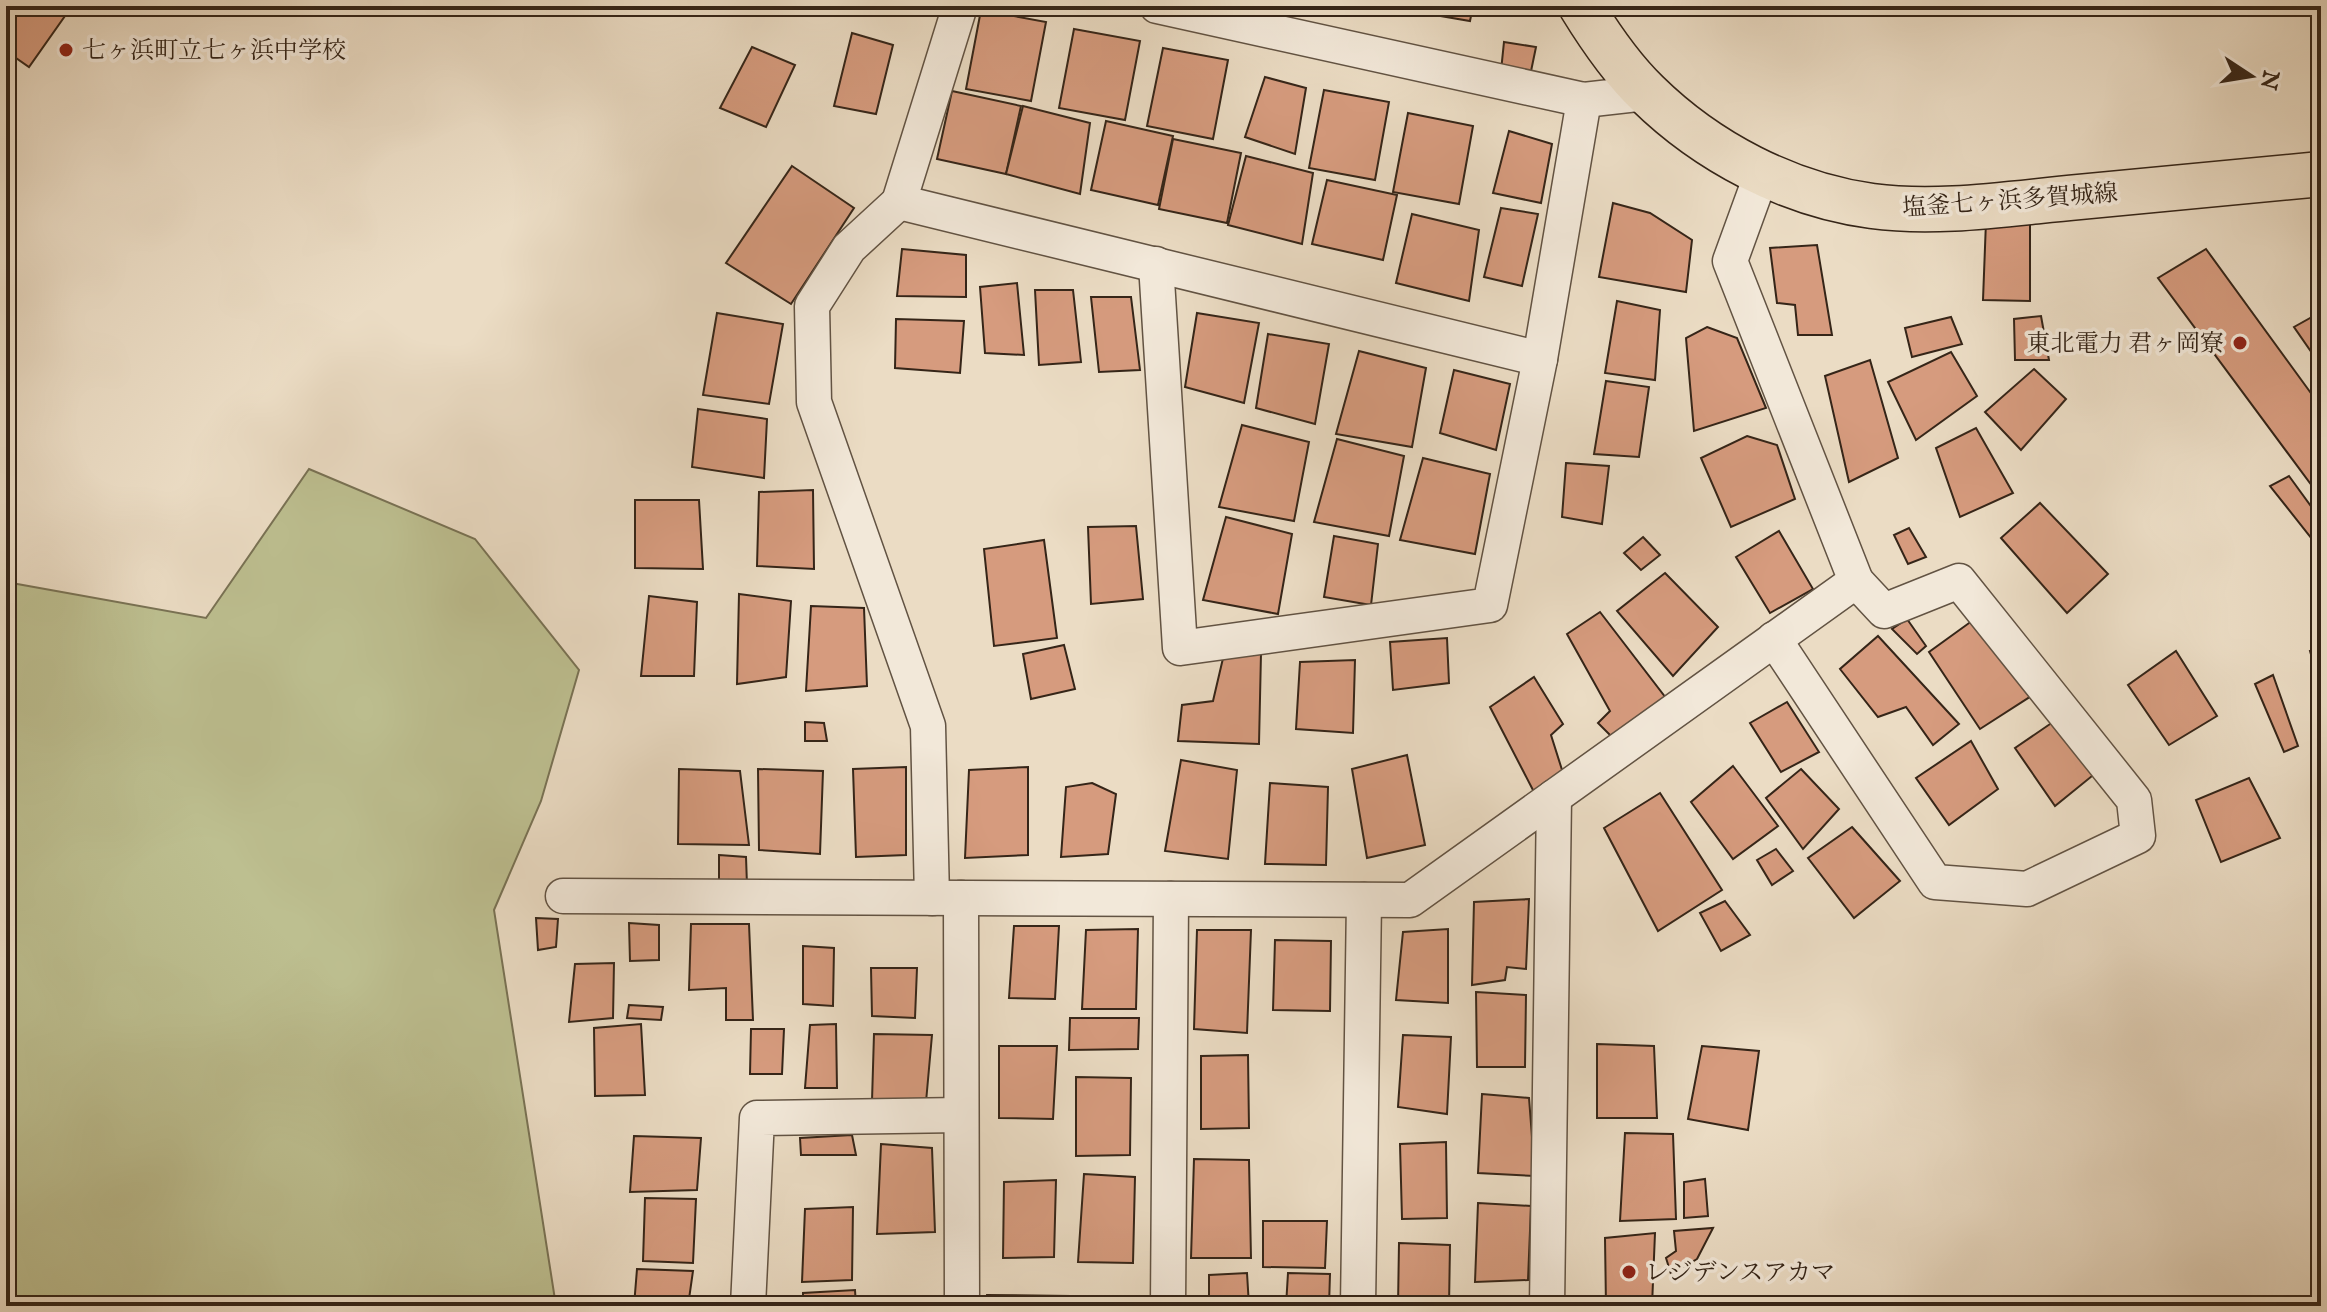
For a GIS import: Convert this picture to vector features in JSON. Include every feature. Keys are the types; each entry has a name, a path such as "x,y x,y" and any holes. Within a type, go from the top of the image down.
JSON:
{"main road":[{"name":"塩釜七ヶ浜多賀城線","path":"1581,6 1603,41 1646,93 1716,148 1762,173 1817,194 1873,206 1934,208 2008,204 2321,174"}],"street":[{"path":"960,6 899,202 849,248 812,306 814,402 928,726 947,898 961,1115 962,1306"},
{"path":"1157,6 1584,100 1646,93"},
{"path":"1156,264 1180,648 1490,605 1540,359 1584,100"},
{"path":"1762,173 1730,261 1856,581 1884,611 1959,581 2134,800 2138,836 2027,889 1935,882 1774,639"},
{"path":"899,202 1540,359"},
{"path":"563,896 1410,900 1856,581"},
{"path":"1547,1306 1554,797"},
{"path":"1168,1306 1171,899"},
{"path":"1358,1306 1364,900"},
{"path":"748,1306 757,1118 961,1115"}],"green space":[{"path":"309,469 475,539 579,670 541,801 494,910 556,1306 6,1306 6,582 206,618"}],"building":[{"path":"6,6 72,6 29,67 6,51"},
{"path":"1413,6 1473,6 1470,21 1411,11"},
{"path":"981,10 1046,22 1031,101 966,89"},
{"path":"1074,29 1140,41 1125,120 1059,108"},
{"path":"852,33 893,45 876,114 834,106"},
{"path":"1504,42 1536,47 1530,76 1501,71"},
{"path":"752,47 795,65 766,127 720,108"},
{"path":"1163,48 1228,60 1213,139 1147,126"},
{"path":"1265,77 1306,88 1295,154 1245,137"},
{"path":"1324,90 1389,102 1375,180 1309,168"},
{"path":"952,91 1021,106 1006,174 937,159"},
{"path":"1023,106 1090,123 1080,194 1006,174"},
{"path":"1408,113 1473,126 1459,204 1393,192"},
{"path":"1106,121 1173,136 1158,205 1091,190"},
{"path":"1509,131 1552,144 1541,203 1493,193"},
{"path":"1173,139 1241,153 1227,223 1159,209"},
{"path":"1246,156 1313,173 1302,244 1228,225"},
{"path":"792,166 854,208 791,304 726,263"},
{"path":"1327,180 1397,195 1383,260 1312,244"},
{"path":"1613,203 1650,213 1692,240 1686,292 1599,277"},
{"path":"1501,208 1538,214 1522,286 1484,277"},
{"path":"1412,214 1479,230 1469,301 1396,283"},
{"path":"1986,221 2030,222 2030,301 1983,300"},
{"path":"1817,245 1832,335 1798,335 1795,305 1777,303 1770,248"},
{"path":"902,249 966,255 966,297 897,296"},
{"name":"東北電力 君ヶ岡寮","path":"2206,249 2321,407 2321,498 2158,278"},
{"path":"1017,283 1024,355 985,353 980,287"},
{"path":"1035,290 1073,290 1081,362 1039,365"},
{"path":"1091,297 1131,297 1140,370 1099,372"},
{"path":"1617,301 1660,310 1655,380 1605,373"},
{"path":"2321,312 2321,366 2294,327"},
{"path":"717,313 783,324 769,404 703,395"},
{"path":"1197,313 1259,323 1244,403 1185,387"},
{"path":"2041,316 2049,360 2015,360 2014,319"},
{"path":"1951,317 1962,344 1912,357 1905,328"},
{"path":"896,319 964,321 960,373 895,368"},
{"path":"1707,327 1737,338 1766,408 1694,431 1686,338"},
{"path":"1268,334 1329,344 1315,424 1256,408"},
{"path":"1359,351 1426,368 1412,447 1336,434"},
{"path":"1951,352 1977,396 1916,440 1888,382"},
{"path":"1870,360 1898,458 1849,482 1825,376"},
{"path":"2034,369 2066,399 2021,450 1985,412"},
{"path":"1454,370 1510,384 1496,450 1440,433"},
{"path":"1606,381 1649,387 1639,457 1594,454"},
{"path":"698,409 767,419 764,478 692,467"},
{"path":"1242,425 1309,442 1294,521 1219,507"},
{"path":"1976,428 2013,493 1960,517 1936,448"},
{"path":"1747,436 1777,445 1795,499 1731,527 1701,458"},
{"path":"1337,439 1404,456 1389,536 1314,522"},
{"path":"1423,458 1490,474 1475,554 1400,540"},
{"path":"1566,463 1609,466 1602,524 1562,517"},
{"path":"2289,476 2321,520 2321,540 2316,544 2270,486"},
{"path":"813,490 814,569 757,566 759,492"},
{"path":"635,500 699,500 703,569 635,568"},
{"path":"2040,503 2108,574 2067,613 2001,538"},
{"path":"1226,517 1292,534 1278,614 1203,600"},
{"path":"1136,526 1143,599 1091,604 1088,527"},
{"path":"1909,528 1926,557 1908,564 1894,535"},
{"path":"1779,531 1813,589 1770,613 1736,557"},
{"path":"1334,536 1378,544 1371,605 1324,597"},
{"path":"1643,537 1660,555 1641,570 1624,553"},
{"path":"1044,540 1057,638 994,646 984,549"},
{"path":"1665,573 1718,627 1673,676 1617,611"},
{"path":"739,594 791,601 786,677 737,684"},
{"path":"649,596 697,602 694,676 641,676"},
{"path":"811,606 864,608 867,686 806,691"},
{"path":"1600,612 1669,702 1613,738 1598,723 1610,711 1567,634"},
{"path":"1976,618 2036,693 1980,729 1929,652"},
{"path":"1907,619 1926,646 1917,654 1892,629"},
{"path":"1878,636 1959,724 1933,745 1906,707 1878,717 1840,669"},
{"path":"1447,638 1449,683 1393,690 1390,642"},
{"path":"1064,645 1075,689 1031,699 1023,654"},
{"path":"2321,648 2321,690 2310,651"},
{"path":"2176,651 2217,716 2169,745 2128,685"},
{"path":"1261,653 1259,744 1178,741 1182,705 1213,701 1224,654"},
{"path":"1355,660 1353,733 1296,729 1300,662"},
{"path":"2273,675 2298,746 2284,752 2255,684"},
{"path":"1534,677 1563,724 1551,735 1563,773 1534,792 1490,707"},
{"path":"1787,702 1819,752 1781,772 1750,723"},
{"path":"805,722 824,723 827,741 805,741"},
{"path":"2053,722 2097,772 2055,806 2015,748"},
{"path":"1971,741 1998,789 1949,825 1916,778"},
{"path":"1407,755 1425,845 1367,858 1352,769"},
{"path":"1181,760 1237,770 1228,859 1165,851"},
{"path":"1733,766 1778,826 1733,859 1691,802"},
{"path":"906,767 906,855 856,857 853,769"},
{"path":"1028,767 1028,855 965,858 969,770"},
{"path":"679,769 740,771 749,845 678,844"},
{"path":"758,769 823,771 820,854 759,850"},
{"path":"1801,769 1839,809 1803,849 1766,798"},
{"path":"2249,778 2280,838 2221,862 2196,800"},
{"path":"1092,783 1116,794 1108,854 1061,857 1066,787"},
{"path":"1270,783 1328,787 1326,865 1265,864"},
{"path":"1660,793 1722,890 1658,931 1604,828"},
{"path":"1852,827 1900,881 1854,918 1808,858"},
{"path":"1776,849 1793,871 1772,885 1757,860"},
{"path":"719,855 746,857 747,885 719,886"},
{"path":"1529,899 1526,969 1507,967 1505,980 1472,985 1474,902"},
{"path":"1725,901 1750,935 1721,951 1700,913"},
{"path":"536,918 558,919 556,947 538,950"},
{"path":"629,923 659,925 659,960 630,961"},
{"path":"691,924 749,924 753,1020 726,1020 726,988 689,990"},
{"path":"1014,926 1059,926 1055,999 1009,998"},
{"path":"1138,929 1136,1009 1082,1009 1086,930"},
{"path":"1448,929 1448,1003 1396,1000 1403,932"},
{"path":"1197,930 1251,930 1247,1033 1194,1029"},
{"path":"1275,940 1331,941 1330,1011 1273,1010"},
{"path":"803,946 834,948 833,1006 803,1004"},
{"path":"614,963 613,1018 569,1022 575,964"},
{"path":"871,968 917,968 915,1018 872,1016"},
{"path":"1476,992 1526,995 1525,1067 1477,1067"},
{"path":"629,1005 663,1007 661,1020 627,1018"},
{"path":"1070,1018 1139,1018 1138,1049 1069,1050"},
{"path":"641,1024 645,1095 595,1096 594,1028"},
{"path":"836,1024 837,1088 805,1088 810,1025"},
{"path":"751,1029 784,1029 782,1074 750,1074"},
{"path":"874,1034 932,1035 926,1102 872,1101"},
{"path":"1403,1035 1451,1037 1447,1114 1398,1107"},
{"path":"1597,1044 1654,1046 1657,1118 1597,1118"},
{"path":"999,1046 1057,1046 1053,1119 999,1118"},
{"path":"1702,1046 1759,1051 1748,1130 1688,1119"},
{"path":"1248,1055 1249,1128 1201,1129 1201,1056"},
{"path":"1076,1077 1131,1078 1130,1155 1076,1156"},
{"path":"1482,1094 1529,1098 1535,1176 1478,1173"},
{"path":"1625,1133 1673,1134 1676,1219 1620,1221"},
{"path":"852,1135 856,1155 801,1155 800,1138"},
{"path":"634,1136 701,1138 697,1190 630,1192"},
{"path":"1446,1142 1447,1218 1402,1219 1400,1144"},
{"path":"881,1144 932,1148 935,1232 877,1234"},
{"path":"1194,1159 1249,1160 1251,1258 1191,1258"},
{"path":"1084,1174 1135,1177 1133,1263 1078,1262"},
{"path":"1705,1179 1708,1216 1684,1218 1684,1182"},
{"path":"1056,1180 1054,1257 1003,1258 1004,1182"},
{"path":"645,1198 696,1199 693,1263 643,1261"},
{"path":"1478,1203 1531,1206 1528,1280 1475,1282"},
{"path":"853,1207 852,1280 802,1282 805,1209"},
{"path":"1263,1221 1327,1221 1325,1268 1263,1267"},
{"path":"1713,1228 1697,1259 1671,1274 1666,1258 1676,1251 1674,1231"},
{"name":"レジデンスアカマ","path":"1655,1233 1652,1306 1606,1306 1605,1238"},
{"path":"1399,1243 1450,1245 1449,1306 1398,1306"},
{"path":"637,1269 693,1271 688,1306 634,1306"},
{"path":"1247,1273 1249,1306 1209,1306 1209,1275"},
{"path":"1288,1273 1330,1274 1329,1306 1286,1306"},
{"path":"855,1290 856,1306 803,1306 803,1293"},
{"path":"987,1295 1070,1296 1069,1306 986,1306"},
{"path":"1133,1297 1133,1306 1084,1306 1084,1298"}],"place":[{"name":"七ヶ浜町立七ヶ浜中学校","path":"66,50"},
{"name":"東北電力 君ヶ岡寮","path":"2240,343"},
{"name":"レジデンスアカマ","path":"1629,1272"}]}
